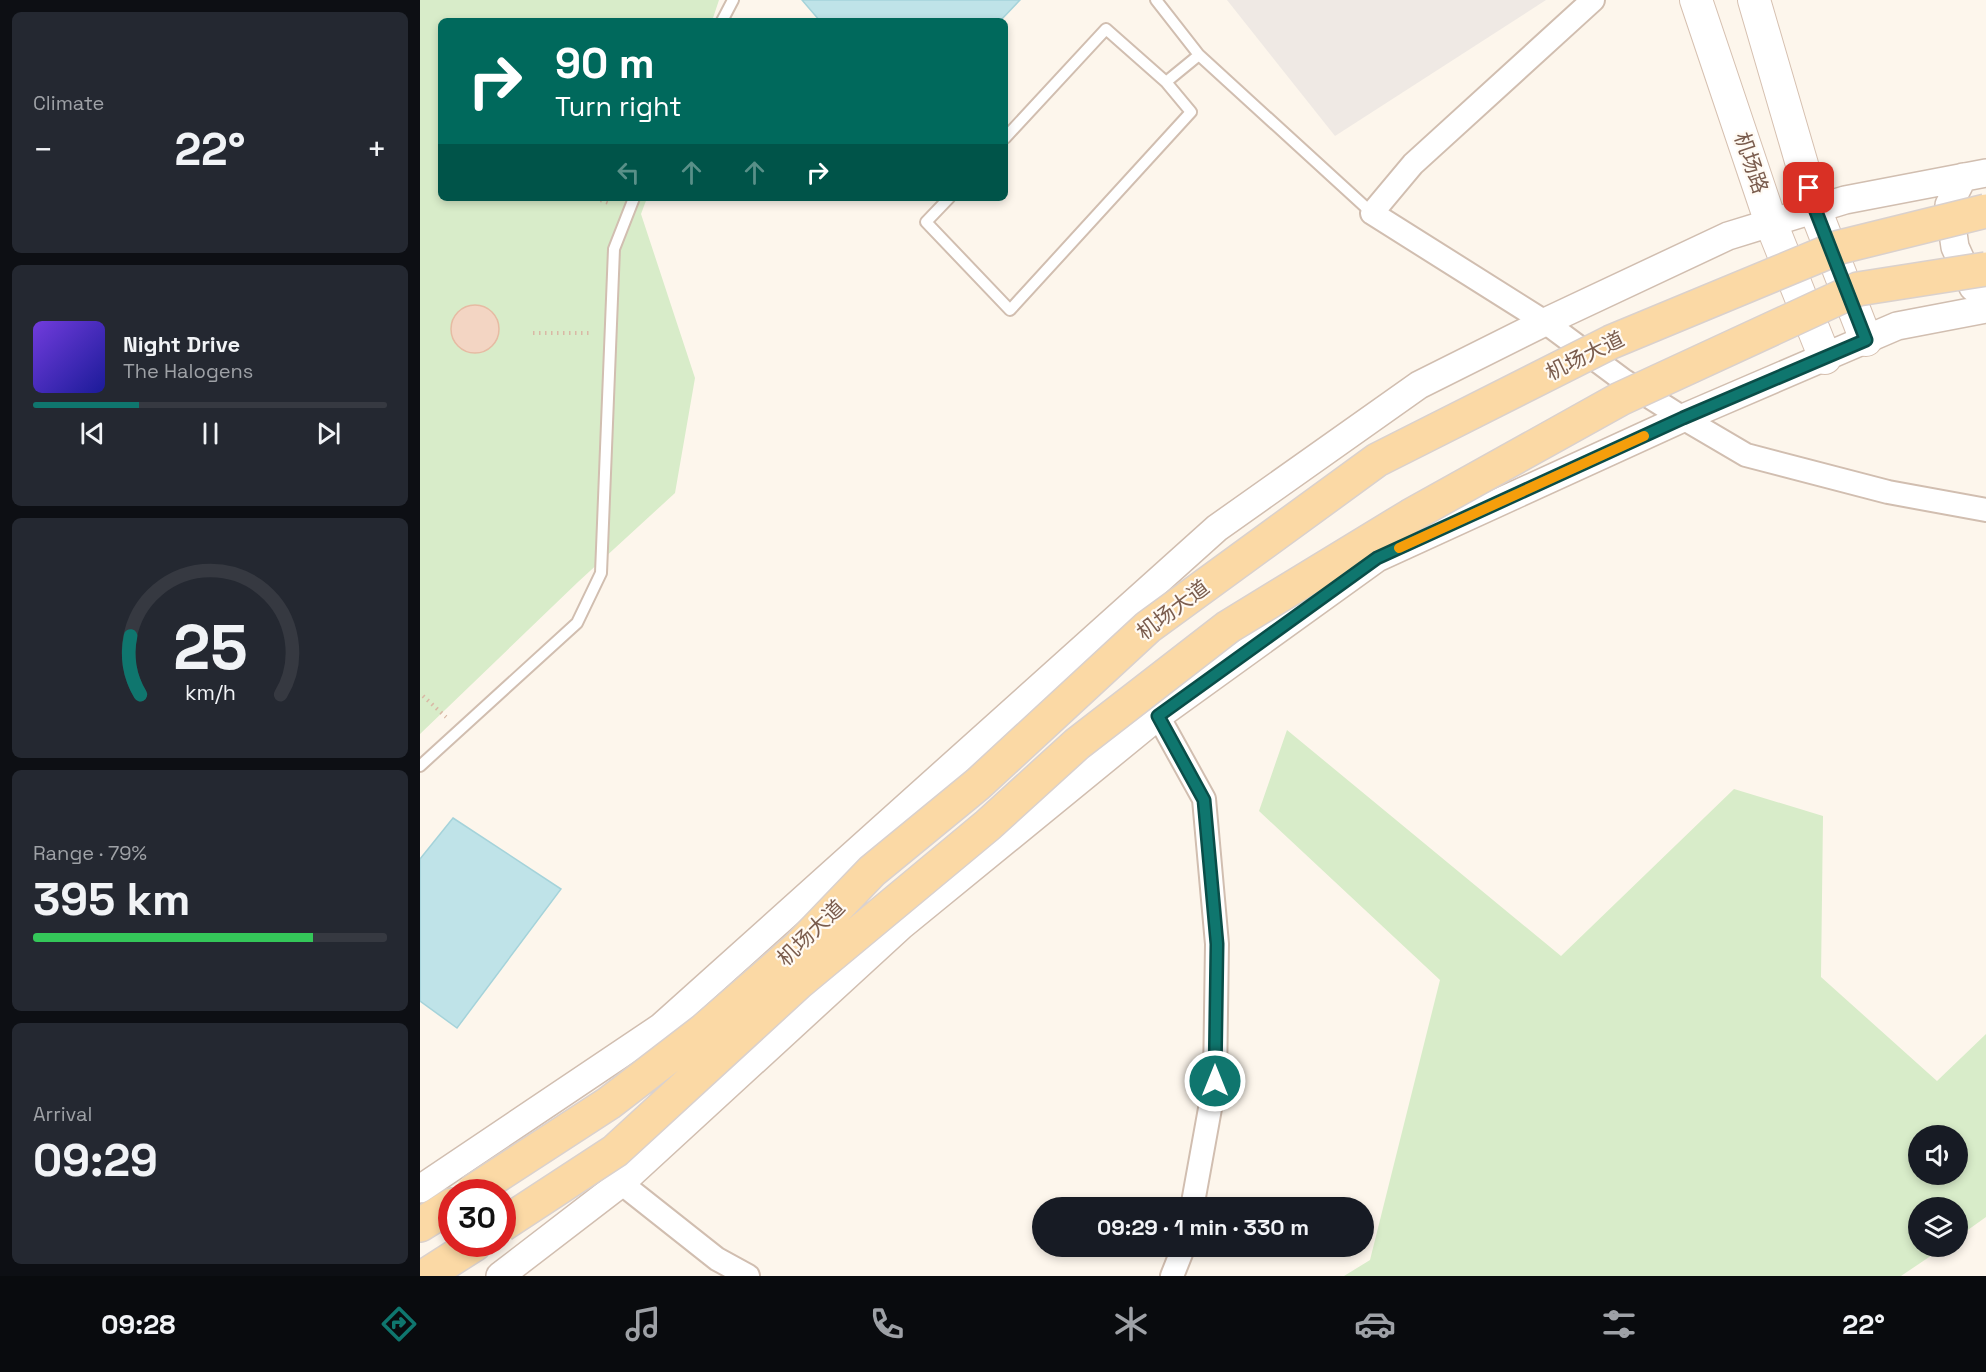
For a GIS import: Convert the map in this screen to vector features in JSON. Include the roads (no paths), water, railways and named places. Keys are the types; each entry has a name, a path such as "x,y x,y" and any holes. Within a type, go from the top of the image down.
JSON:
{"main road":[{"name":"机场路","path":"1696,0 1771,223 1825,358"},
{"path":"1754,0 1815,209 1866,340"},
{"name":"机场大道","path":"492,1179 609,1103 705,1030 799,946 872,872 978,784 1148,627 1377,460 1611,342 1840,247 1986,210"},
{"name":"机场大道","path":"516,1216 615,1151 798,983 988,825 1077,744 1228,627 1410,516 1620,399 1858,289 1986,269"},
{"path":"420,1225 438,1214"},
{"path":"425,1276 455,1257"}],"street":[{"path":"1593,0 1413,164 1372,213 1545,322 1623,380 1746,454 1888,492 1986,510"},
{"path":"420,1189 661,1027 1217,528 1419,385 1545,322 1728,236 1845,200 1974,175"},
{"path":"1974,175 1949,205 1955,247 1973,287 1986,298"},
{"path":"500,1276 621,1183 901,926 1158,716 1377,558 1683,418 1897,326 1986,309"},
{"path":"1158,716 1204,800 1217,944 1215,1081 1194,1197"},
{"path":"621,1183 717,1259 748,1276"},
{"path":"1172,1276 1180,1257"}],"lane":[{"path":"724,18 733,0"},
{"path":"1156,0 1199,55 1372,213"},
{"path":"946,201 926,222 1010,310 1191,112 1166,82 1106,29 1008,135"},
{"path":"1166,82 1199,55"},
{"path":"420,766 577,623 601,573 614,249 633,201"}],"water":[{"path":"802,0 1020,0 1003,18 817,18"},
{"path":"453,818 561,889 457,1028 420,1001 420,859"}]}
